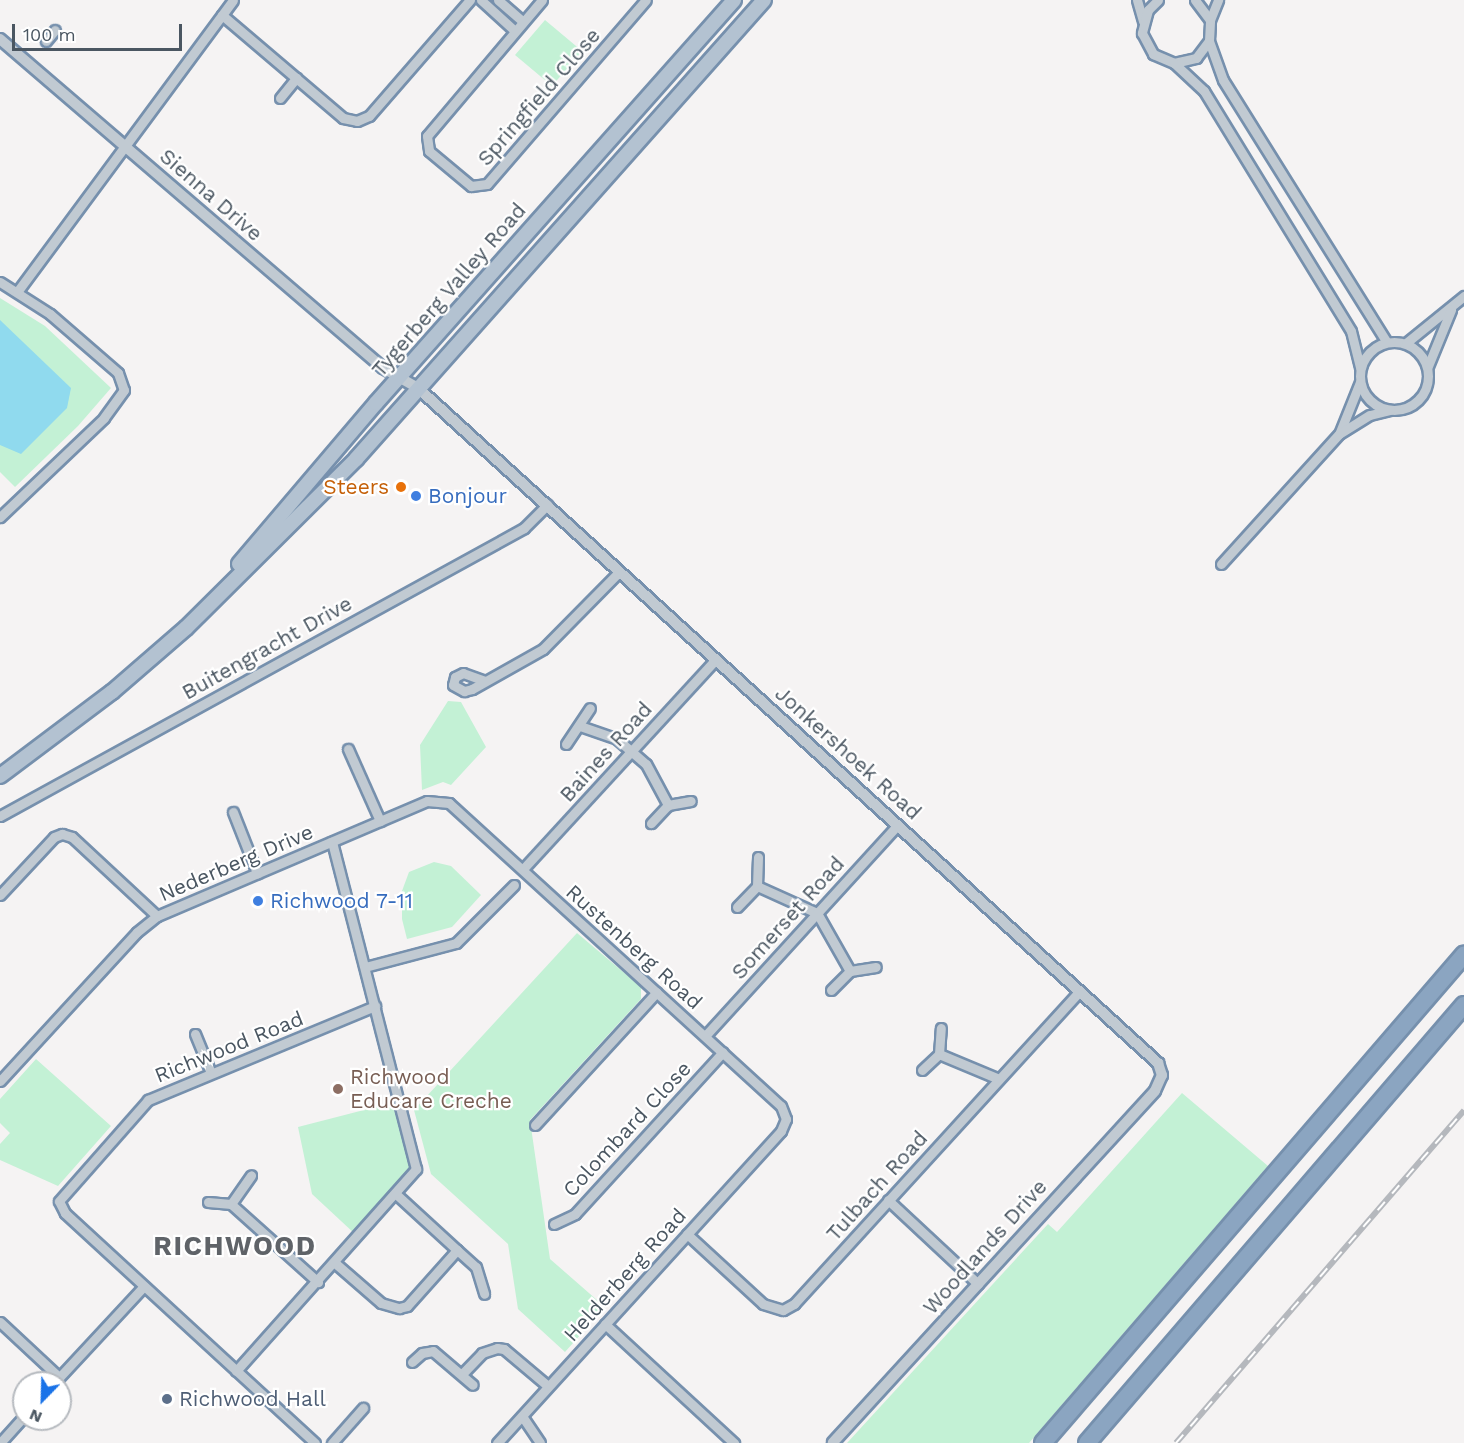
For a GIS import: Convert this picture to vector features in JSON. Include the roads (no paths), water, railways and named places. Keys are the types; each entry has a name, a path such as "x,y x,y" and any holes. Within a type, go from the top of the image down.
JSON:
{"highway":[{"path":"1043,1443 1464,954"},
{"path":"1087,1443 1464,1005"}],"main road":[{"name":"Tygerberg Valley Road","path":"201,613 399,378 734,0"},
{"name":"Tygerberg Valley Road","path":"0,776 112,692 201,613 356,459 520,271 622,164 764,0"}],"street":[{"path":"17,292 233,0"},
{"path":"222,15 343,118 365,119 470,0"},
{"path":"481,0 515,31"},
{"path":"498,0 523,22"},
{"name":"Springfield Close","path":"542,0 427,136 429,151 471,186 487,184 646,0"},
{"path":"1137,0 1146,44 1152,54 1174,63 1204,91 1351,331 1360,368 1360,382 1339,434"},
{"path":"1143,21 1158,0"},
{"path":"1195,0 1210,20"},
{"path":"1218,0 1210,20 1209,41 1229,90 1387,342"},
{"path":"46,41 55,30"},
{"name":"Sienna Drive","path":"0,39 399,378 418,388"},
{"path":"1174,63 1196,58 1209,41"},
{"path":"280,98 296,78"},
{"path":"0,282 50,314 118,373 124,390 120,399 90,432 0,517"},
{"path":"1406,343 1451,310 1464,296"},
{"path":"1221,564 1339,434 1370,415 1417,402 1428,386 1428,366 1451,310"},
{"path":"1360,368 1370,351 1387,342 1406,343 1423,356 1428,366"},
{"path":"1360,382 1372,403 1390,410"},
{"name":"Tygerberg Valley Road","path":"418,388 500,464"},
{"name":"Jonkershoek Road","path":"500,464 1080,991 1158,1063 1162,1075"},
{"name":"Buitengracht Drive","path":"0,816 525,528 547,505"},
{"path":"484,681 543,649 619,572"},
{"name":"Baines Road","path":"523,869 716,658"},
{"path":"566,744 590,708"},
{"path":"580,726 617,739 632,750 646,764 668,805"},
{"path":"348,749 380,821"},
{"name":"Nederberg Drive","path":"0,1081 137,932 157,916 427,801 440,800"},
{"name":"Rustenberg Road","path":"440,800 455,807 781,1106 786,1119 781,1131"},
{"path":"651,824 668,805 691,801"},
{"path":"233,812 257,873"},
{"name":"Somerset Road","path":"705,1036 898,825"},
{"path":"0,896 54,837 62,834 72,837 157,916"},
{"path":"236,1371 413,1177 416,1161 332,842"},
{"path":"737,907 757,886 758,857"},
{"path":"365,967 456,943 514,885"},
{"path":"757,886 817,913 849,971"},
{"path":"831,990 849,971 876,967"},
{"name":"Tulbach Road","path":"687,1234 763,1304 783,1310 794,1304 1080,991"},
{"path":"535,1125 657,992"},
{"name":"Richwood Road","path":"315,1443 65,1213 60,1197 142,1105 210,1073 375,1006"},
{"path":"922,1070 939,1054 941,1028"},
{"path":"195,1034 210,1073"},
{"name":"Colombard Close","path":"554,1224 575,1214 723,1052"},
{"path":"939,1054 999,1079"},
{"name":"Woodlands Drive","path":"833,1443 1155,1091 1162,1075"},
{"name":"Helderberg Road","path":"497,1443 781,1131"},
{"path":"231,1204 251,1175"},
{"path":"397,1195 476,1267 484,1294"},
{"path":"888,1200 978,1284"},
{"path":"208,1202 231,1204 318,1282"},
{"path":"335,1263 374,1298 399,1308 407,1306 457,1250"},
{"path":"65,1371 144,1286"},
{"path":"0,1322 48,1371"},
{"path":"605,1324 734,1443"},
{"path":"462,1374 482,1353 497,1348 504,1349 548,1386"},
{"path":"412,1362 422,1353 433,1351 473,1385"},
{"path":"332,1443 363,1408"},
{"path":"522,1416 540,1443"},
{"path":"0,1443 12,1430"}],"water":[{"path":"0,320 71,388 67,408 21,454 0,445"}],"railway":[{"path":"1176,1443 1464,1110"}],"place":[{"name":"Steers","path":"401,487"},
{"name":"Bonjour","path":"416,496"},
{"name":"Richwood 7-11","path":"258,901"},
{"name":"Richwood Educare Creche","path":"338,1089"},
{"name":"Richwood Hall","path":"167,1399"}],"district":[{"name":"RICHWOOD","path":"235,1247"}]}
